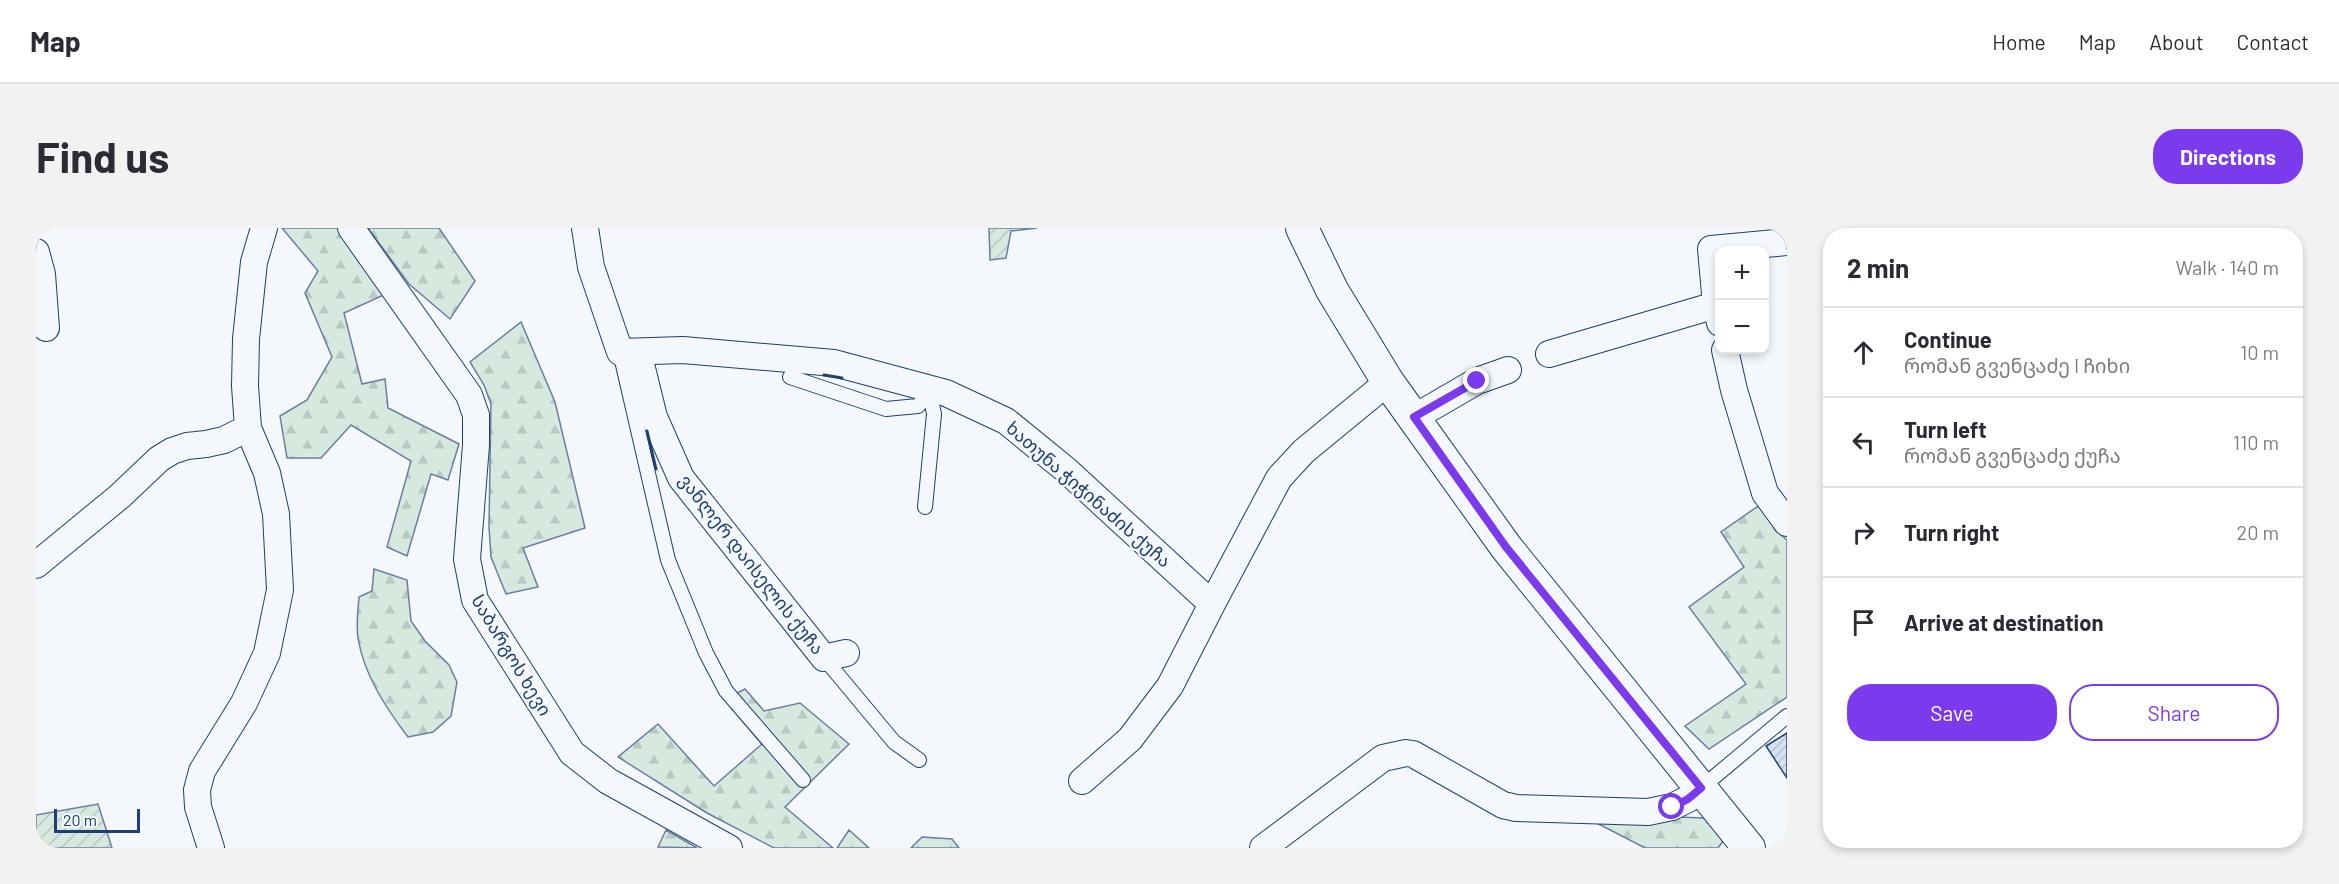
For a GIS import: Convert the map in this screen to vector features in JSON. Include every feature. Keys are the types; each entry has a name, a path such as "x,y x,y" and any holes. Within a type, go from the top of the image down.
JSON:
{"street":[{"path":"211,848 198,807 197,790 202,771 244,703 267,654 280,590 276,514 267,473 248,428 246,339 254,262 264,228"},
{"name":"საბარგოს ხევი","path":"351,228 470,395 476,415 476,445 467,559 475,600 573,753 608,781 729,848"},
{"name":"ვანლერ დაისელის ქუჩა","path":"585,228 591,267 681,478 835,656"},
{"path":"1302,228 1332,290 1388,382 1506,547 1749,848"},
{"path":"1716,300 1711,249 1787,242"},
{"path":"36,252 42,274 46,328"},
{"path":"1549,354 1715,315"},
{"name":"ხათუნა ჭიჭინაძის ქუჩა","path":"629,352 683,350 834,363 930,393 946,393 1006,420 1065,469 1212,604"},
{"path":"1726,354 1765,493 1783,510"},
{"path":"1414,417 1477,381 1508,370"},
{"path":"1082,781 1130,739 1170,686 1279,478 1304,451 1388,382"},
{"path":"36,564 120,496 159,459 187,446 224,440 248,428"},
{"path":"1263,848 1383,758 1406,753 1424,759 1503,805 1516,808 1648,812 1672,807 1688,799 1701,788"}],"lane":[{"path":"629,352 668,560 706,653 726,691 803,780"},
{"path":"790,377 886,409 918,406 930,393"},
{"path":"925,507 934,414 930,393"},
{"path":"835,656 859,702 894,742 919,760"},
{"path":"1701,788 1787,716"}],"green space":[{"path":"282,228 338,228 386,294 344,313 362,384 385,379 388,408 459,444 448,480 431,474 407,556 387,547 411,461 351,425 321,458 287,458 280,416 307,400 332,357 305,293 318,271"},
{"path":"368,228 439,228 475,281 450,319 409,284"},
{"path":"989,228 1037,228 1011,231 1006,258 990,260"},
{"path":"521,322 555,402 585,528 523,548 538,587 506,594 491,557 489,527 491,404 484,385 470,362"},
{"path":"1761,504 1775,530 1787,540 1787,697 1709,749 1685,726 1746,684 1689,607 1744,567 1721,532"},
{"path":"374,569 407,580 411,621 425,641 449,665 457,682 451,716 433,732 408,737 384,703 365,665 357,633 357,617 359,597 372,591"},
{"path":"745,689 764,711 800,703 849,744 785,807 833,848 774,848 707,813 618,757 658,724 714,786 762,744 729,705 737,693"},
{"path":"98,804 112,848 36,848 36,815"},
{"path":"1703,818 1731,830 1718,848 1645,848 1593,821"},
{"path":"666,830 697,848 658,847"},
{"path":"849,830 869,848 837,848"},
{"path":"922,837 952,839 959,848 911,848"}],"building":[{"path":"1787,733 1787,778 1766,746"}],"wall":[{"path":"824,375 842,378"},
{"path":"647,431 656,469"}],"route":[{"path":"1477,381 1414,417 1506,547 1701,788 1688,799 1672,807"}]}
